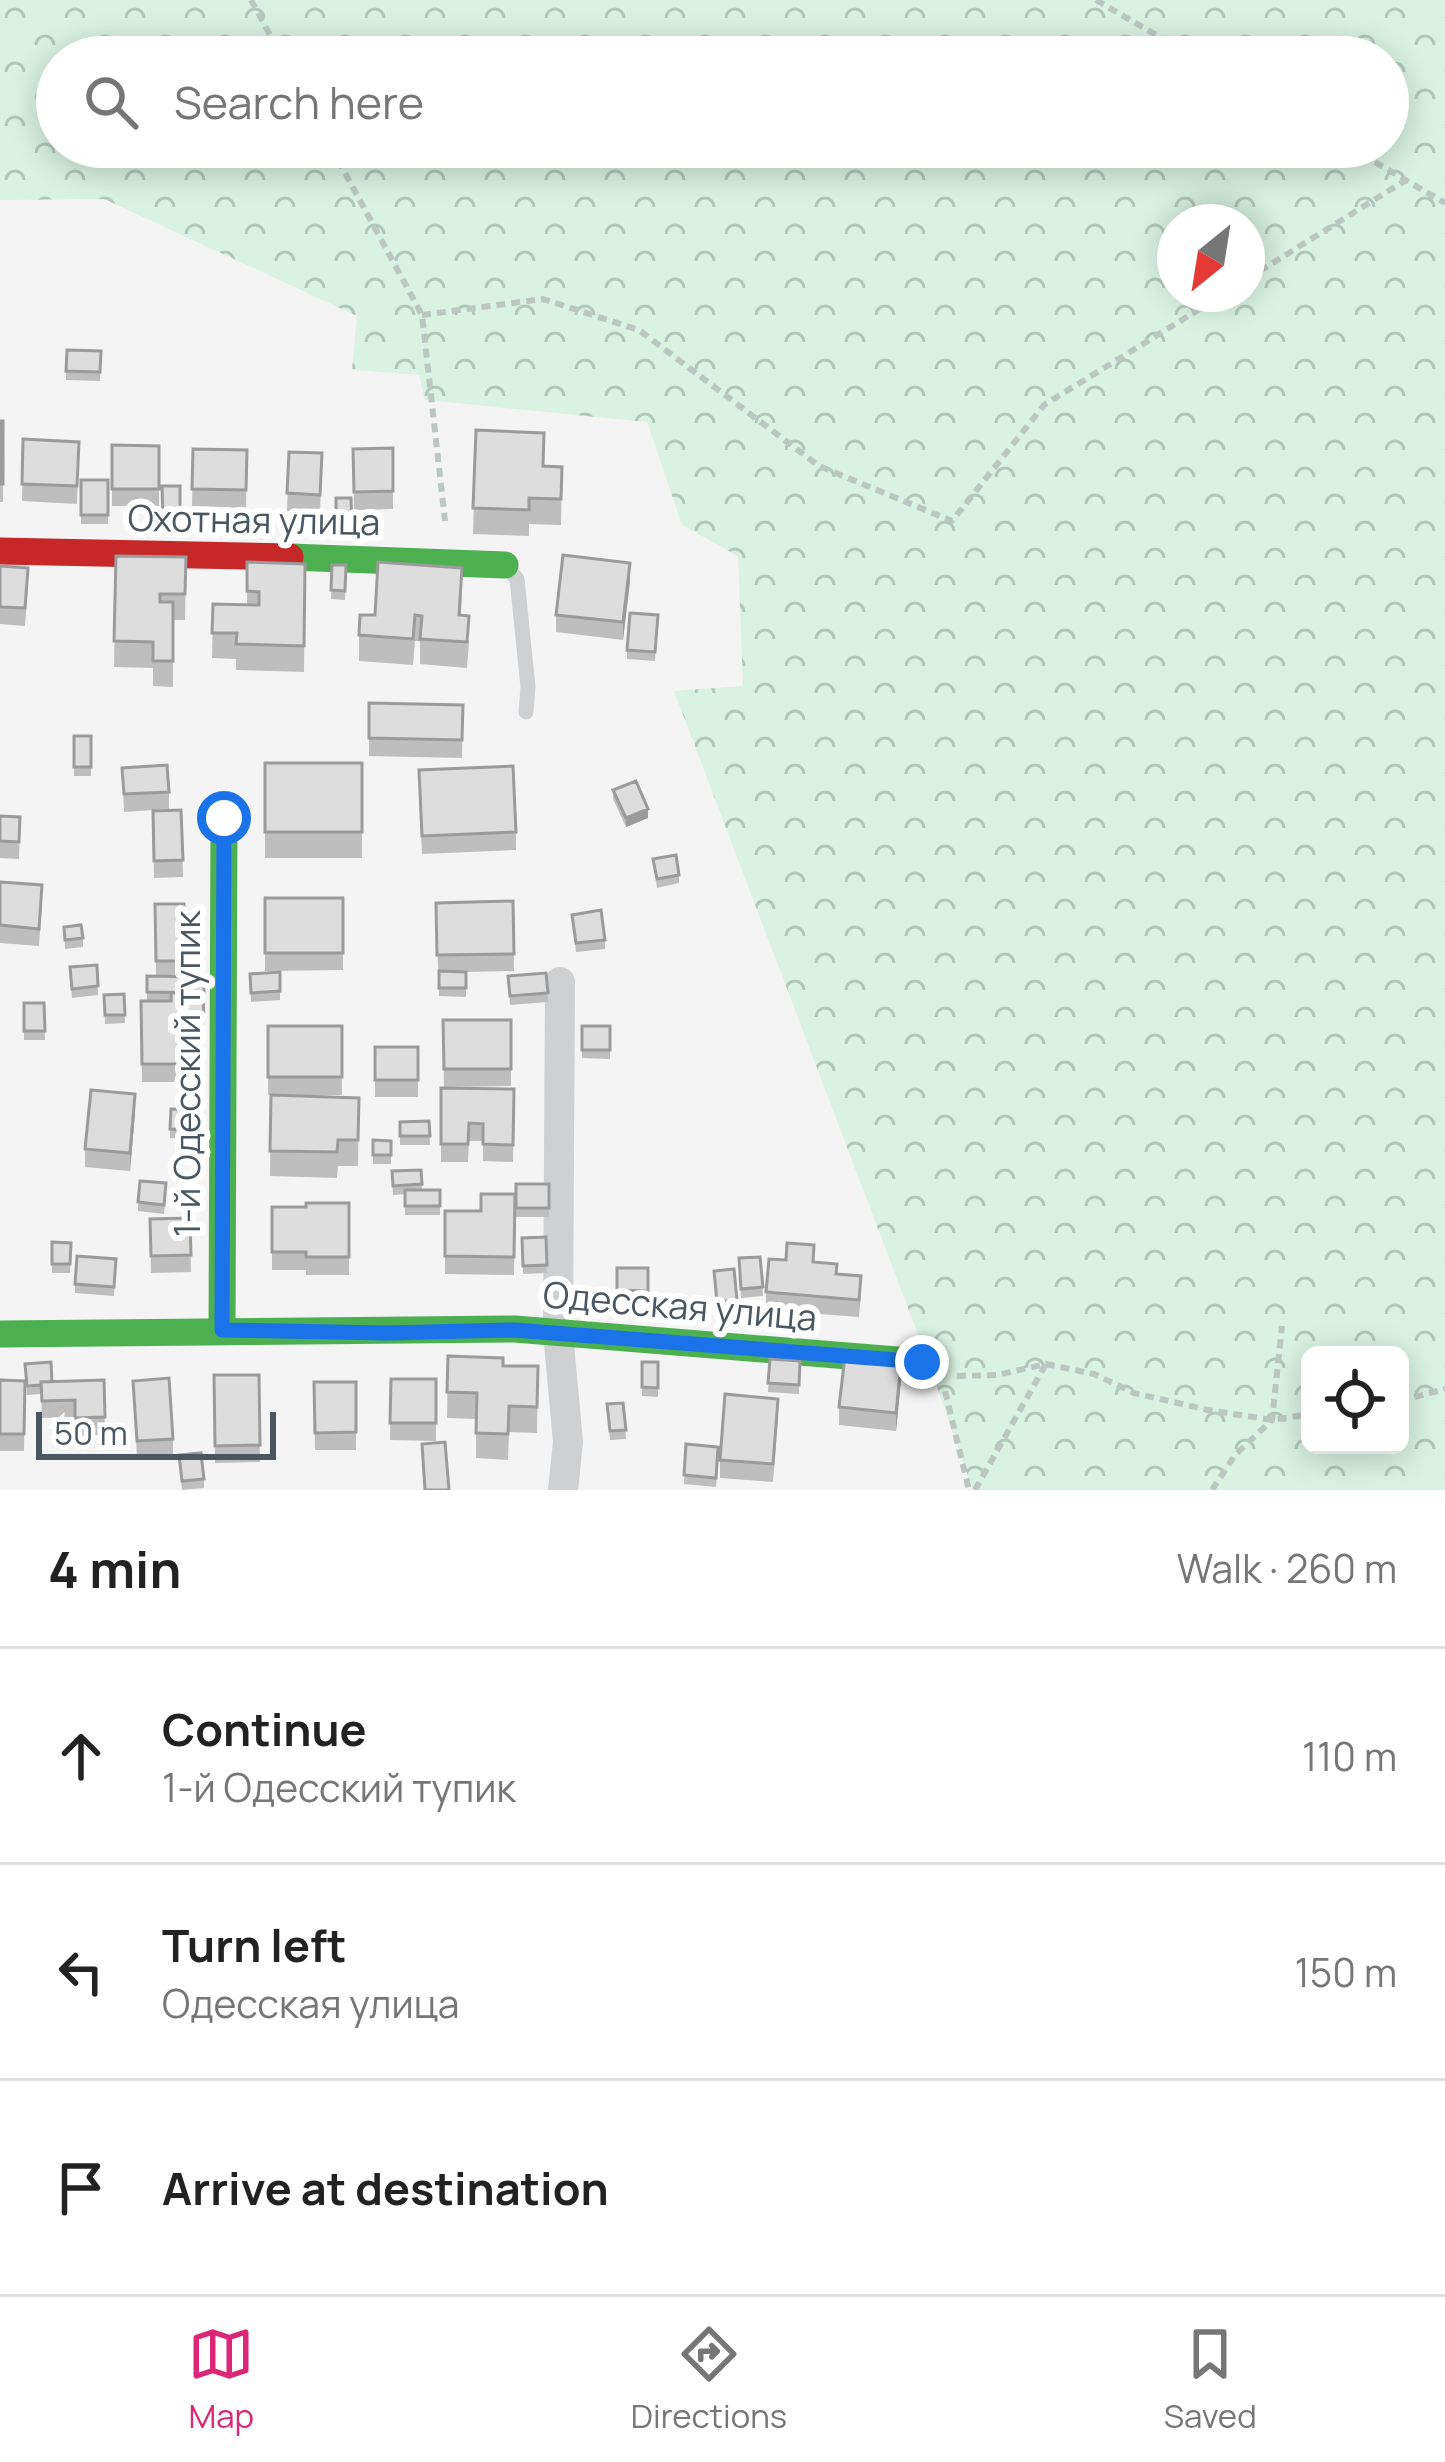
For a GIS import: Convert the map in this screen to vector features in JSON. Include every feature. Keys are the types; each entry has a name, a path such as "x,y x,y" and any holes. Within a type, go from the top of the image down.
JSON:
{"street":[{"name":"Охотная улица","path":"0,550 506,565"},
{"name":"1-й Одесский тупик","path":"222,1330 224,818"},
{"path":"560,982 558,1333 568,1442 563,1490"},
{"name":"Одесская улица","path":"0,1334 222,1330 558,1333 922,1362"}],"lane":[{"path":"506,565 517,579 528,687 526,712"}],"path":[{"path":"251,0 271,36"},
{"path":"1096,0 1158,36"},
{"path":"342,168 422,315 449,560"},
{"path":"1385,168 1445,203"},
{"path":"1265,269 1406,180"},
{"path":"422,315 543,299 639,330 819,466 952,521 1044,406 1195,312"},
{"path":"1212,1490 1235,1455 1272,1420 1282,1326"},
{"path":"972,1490 1046,1364"},
{"path":"972,1490 941,1377 997,1375 1046,1364 1094,1374 1134,1393 1272,1420 1301,1415"},
{"path":"1409,1399 1445,1389"}],"green space":[{"path":"0,0 1445,0 1445,1490 973,1490 674,691 743,686 738,556 682,525 647,422 425,400 419,375 352,370 357,316 104,199 0,200"}],"building":[{"path":"67,350 101,351 100,372 66,371"},
{"path":"3,421 3,484 0,484"},
{"path":"476,430 544,433 543,466 562,467 561,499 529,498 529,510 473,508"},
{"path":"23,439 79,442 77,486 22,484"},
{"path":"112,445 159,446 159,489 112,489"},
{"path":"393,448 393,491 354,492 353,449"},
{"path":"193,449 247,450 246,490 192,489"},
{"path":"289,452 322,453 320,495 287,493"},
{"path":"81,480 108,480 108,515 81,515"},
{"path":"162,486 180,486 180,519 163,519"},
{"path":"336,498 351,498 352,530 336,530"},
{"path":"563,555 630,563 623,622 556,615"},
{"path":"116,556 186,557 185,594 160,594 160,602 173,602 173,661 153,661 153,642 114,641"},
{"path":"247,562 305,564 304,646 236,644 237,633 212,633 213,604 259,605 259,592 247,591"},
{"path":"378,562 462,568 459,615 469,616 467,642 420,639 422,616 415,615 413,639 359,635 360,615 375,615"},
{"path":"332,565 346,565 345,591 331,590"},
{"path":"0,566 28,568 25,608 0,607"},
{"path":"630,613 658,615 655,652 627,650"},
{"path":"369,703 463,705 462,740 369,738"},
{"path":"74,736 91,736 91,767 74,767"},
{"path":"265,763 362,763 362,832 265,832"},
{"path":"167,765 169,792 124,794 122,768"},
{"path":"513,766 516,832 422,836 419,770"},
{"path":"636,781 648,809 626,818 613,790"},
{"path":"181,810 183,860 154,861 153,811"},
{"path":"0,816 20,817 19,842 0,841"},
{"path":"676,855 679,875 657,879 653,859"},
{"path":"0,882 42,885 39,929 0,925"},
{"path":"265,898 343,898 343,953 265,953"},
{"path":"513,901 514,954 437,955 436,903"},
{"path":"155,904 184,904 184,961 156,961"},
{"path":"601,910 605,940 576,943 572,915"},
{"path":"81,925 83,938 65,940 64,927"},
{"path":"97,965 98,986 72,989 70,967"},
{"path":"439,971 466,972 466,988 439,988"},
{"path":"280,972 280,991 251,993 250,974"},
{"path":"546,973 548,993 510,996 508,976"},
{"path":"147,976 204,977 204,993 147,992"},
{"path":"203,992 204,1020 189,1020 189,1064 142,1064 141,1001 171,1001 171,993"},
{"path":"124,994 125,1015 105,1015 104,995"},
{"path":"24,1003 44,1003 45,1031 24,1031"},
{"path":"443,1020 511,1020 511,1069 444,1069"},
{"path":"268,1026 342,1026 342,1077 268,1077"},
{"path":"582,1026 610,1026 610,1050 582,1050"},
{"path":"375,1047 418,1047 418,1080 375,1080"},
{"path":"441,1088 514,1089 513,1145 483,1144 483,1124 469,1123 468,1144 441,1144"},
{"path":"91,1090 135,1094 130,1153 85,1149"},
{"path":"271,1095 359,1098 358,1140 338,1140 337,1152 270,1151"},
{"path":"171,1109 200,1110 199,1131 170,1129"},
{"path":"429,1121 430,1136 400,1136 400,1122"},
{"path":"373,1140 391,1141 391,1155 373,1155"},
{"path":"421,1170 422,1184 393,1186 392,1171"},
{"path":"140,1181 166,1183 164,1205 138,1202"},
{"path":"516,1184 549,1184 549,1208 516,1208"},
{"path":"405,1190 440,1190 440,1206 405,1206"},
{"path":"481,1194 515,1194 514,1257 445,1256 445,1211 481,1211"},
{"path":"306,1203 349,1203 349,1257 272,1252 272,1207 306,1207"},
{"path":"190,1218 191,1255 151,1256 150,1219"},
{"path":"546,1237 547,1265 523,1266 522,1238"},
{"path":"52,1242 71,1243 70,1264 52,1264"},
{"path":"787,1243 814,1245 813,1262 837,1264 836,1274 861,1276 859,1300 766,1292 769,1259 786,1260"},
{"path":"77,1256 116,1259 114,1287 75,1284"},
{"path":"760,1257 763,1287 741,1289 739,1258"},
{"path":"617,1268 648,1268 648,1291 617,1290"},
{"path":"734,1269 737,1300 717,1302 714,1271"},
{"path":"448,1356 503,1358 503,1366 538,1366 537,1407 509,1406 508,1434 476,1433 477,1393 447,1392"},
{"path":"845,1356 901,1363 896,1413 839,1407"},
{"path":"770,1359 800,1361 799,1385 768,1383"},
{"path":"51,1362 52,1382 27,1386 25,1364"},
{"path":"642,1362 658,1362 658,1388 642,1387"},
{"path":"214,1375 259,1375 260,1445 215,1446"},
{"path":"169,1378 173,1439 137,1441 133,1381"},
{"path":"391,1379 436,1379 436,1423 390,1423"},
{"path":"0,1380 25,1381 24,1434 0,1434"},
{"path":"104,1380 105,1417 75,1418 75,1400 42,1401 41,1382"},
{"path":"314,1382 356,1382 356,1432 315,1433"},
{"path":"725,1394 778,1399 773,1464 720,1460"},
{"path":"623,1403 626,1430 610,1431 607,1404"},
{"path":"445,1442 449,1490 425,1490 422,1444"},
{"path":"686,1444 718,1447 716,1478 684,1475"},
{"path":"201,1453 204,1479 182,1481 179,1455"}],"traffic: fast":[{"path":"290,557 505,565"},
{"path":"222,1330 224,818"},
{"path":"0,1334 515,1329 922,1362"}],"traffic: jam":[{"path":"0,551 290,557"}],"route":[{"path":"224,818 222,1330 515,1330 922,1362"}]}
